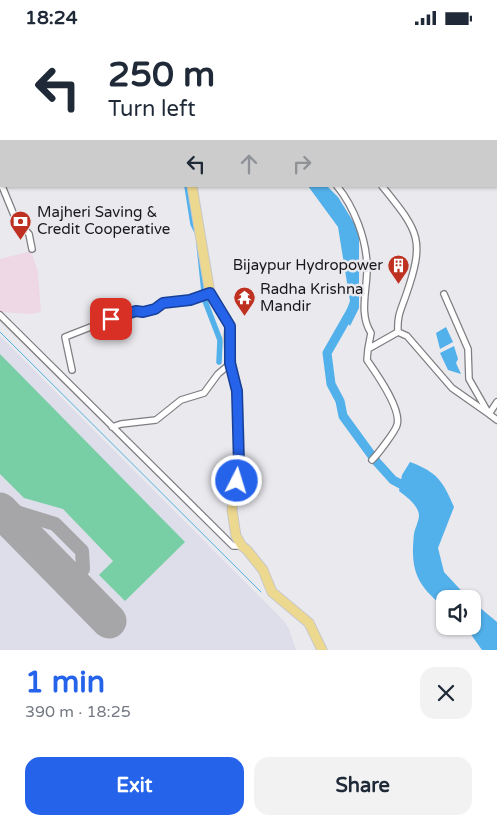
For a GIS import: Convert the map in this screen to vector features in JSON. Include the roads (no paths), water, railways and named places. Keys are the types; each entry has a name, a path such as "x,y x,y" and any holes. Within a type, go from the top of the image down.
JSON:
{"main road":[{"path":"192,187 210,293 230,326 230,363 237,391 239,434 239,466 232,496 236,536 242,546 263,570 272,592 309,623 322,650"}],"street":[{"path":"1,187 16,220 29,234 32,249"},
{"path":"338,187 346,197 364,243 367,265 364,313 366,325 371,333 367,360 382,381 398,416 397,426 373,459"},
{"path":"383,187 408,218 419,243 414,268 397,317 398,332"},
{"path":"72,370 65,337 129,312 143,312 155,309 163,303 190,300 210,293"},
{"path":"444,295 468,349 469,379 489,414"},
{"path":"0,315 233,546 242,546"},
{"path":"368,349 398,332"},
{"path":"398,332 407,336 452,388 497,419"},
{"path":"112,427 156,420 181,400 204,393 218,374 230,363"},
{"path":"489,414 497,402"}],"water":[{"path":"309,187 328,187 338,197 359,231 359,308 350,326 344,317 350,301 338,227"},
{"path":"446,327 453,342 440,349 436,333"},
{"path":"454,346 458,359 456,363 461,374 448,370 440,353"},
{"path":"410,462 427,470 442,484 454,507 438,548 444,572 461,590 436,590 436,601 422,584 415,568 413,547 419,515 409,499 399,491 402,475"},
{"path":"481,609 497,622 497,650 482,650 471,635 481,635"}],"waterway":[{"path":"187,187 193,224 197,232"},
{"path":"199,244 205,301 220,340 219,362"},
{"path":"351,311 327,353 331,384 340,401 343,416 375,460 393,480 408,488"},
{"path":"0,332 261,592"}],"place":[{"name":"Majheri Saving & Credit Cooperative","path":"21,240"},
{"name":"Bijaypur Hydropower","path":"399,284"},
{"name":"Radha Krishna Mandir","path":"244,317"}]}
